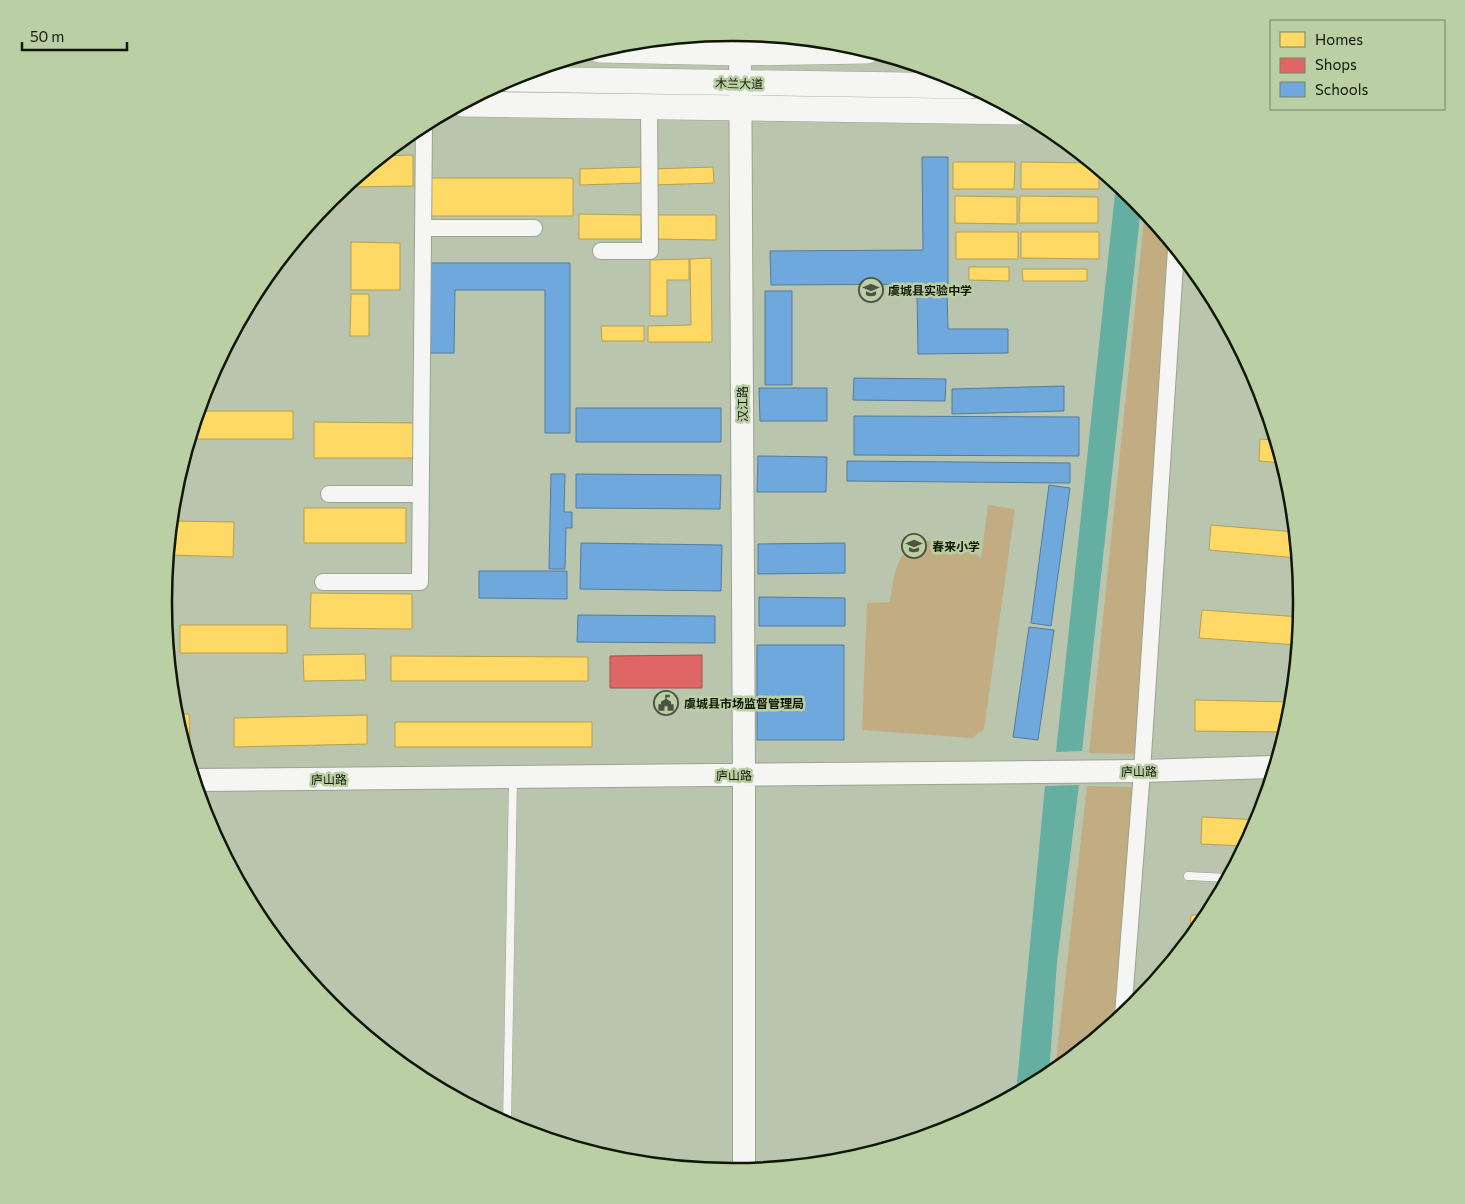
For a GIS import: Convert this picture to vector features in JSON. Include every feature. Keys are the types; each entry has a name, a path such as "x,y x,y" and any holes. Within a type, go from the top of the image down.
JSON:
{"main road":[{"path":"650,48 740,43 812,47"},
{"name":"木兰大道","path":"530,79 951,86"},
{"path":"474,104 1005,112"}],"street":[{"name":"汉江路","path":"740,43 744,1163"},
{"path":"601,251 650,251 649,107"},
{"path":"323,582 420,582 424,134"},
{"path":"423,228 534,228"},
{"path":"1124,1004 1142,771 1175,259"},
{"path":"329,494 421,494"},
{"name":"庐山路","path":"201,780 1267,768"}],"lane":[{"path":"508,1116 513,777"},
{"path":"1188,876 1220,878"}],"shaded area":[{"path":"1144,221 1171,254 1137,754 1089,753"},
{"path":"988,505 1015,509 984,729 972,738 862,730 867,603 890,602 894,576 901,558 912,546 921,542 932,540 955,543 974,552 981,559"},
{"path":"1087,786 1135,787 1114,1013 1056,1059"}],"water":[{"path":"1115,192 1140,217 1082,751 1056,752"},
{"path":"1079,785 1057,962 1050,1064 1017,1086 1045,786"}],"building: Homes":[{"path":"413,155 413,186 356,187 363,180 393,156"},
{"path":"953,162 1015,162 1014,189 953,189"},
{"path":"1021,162 1081,163 1099,178 1099,189 1021,189"},
{"path":"641,167 641,183 580,185 580,169"},
{"path":"713,167 714,183 653,185 652,169"},
{"path":"430,178 573,178 573,216 430,216"},
{"path":"955,196 1017,197 1017,224 955,223"},
{"path":"1020,196 1098,197 1098,223 1019,223"},
{"path":"579,214 641,215 641,239 579,239"},
{"path":"654,215 716,215 716,240 654,239"},
{"path":"956,232 1018,232 1018,259 956,259"},
{"path":"1021,232 1099,232 1099,259 1021,258"},
{"path":"351,242 400,243 400,290 351,290"},
{"path":"711,258 712,342 648,342 648,326 691,325 690,259"},
{"path":"689,259 689,280 667,280 667,316 650,316 650,260"},
{"path":"969,267 1009,267 1009,281 969,280"},
{"path":"1022,269 1087,269 1087,281 1023,281"},
{"path":"351,294 369,294 369,336 350,336"},
{"path":"601,326 644,326 644,341 602,341"},
{"path":"206,411 293,411 293,439 197,439"},
{"path":"314,422 416,423 416,458 314,458"},
{"path":"1260,439 1269,440 1275,462 1259,461"},
{"path":"304,508 406,508 406,543 304,543"},
{"path":"178,521 234,522 233,557 174,555"},
{"path":"1211,525 1288,531 1291,557 1209,550"},
{"path":"311,593 412,594 412,629 310,628"},
{"path":"1202,610 1293,616 1291,645 1199,638"},
{"path":"180,625 287,625 287,653 180,653"},
{"path":"365,654 366,680 304,681 303,655"},
{"path":"391,656 588,657 588,681 391,681"},
{"path":"1195,700 1284,702 1277,732 1195,731"},
{"path":"184,714 189,714 190,742"},
{"path":"367,715 367,744 234,747 234,718"},
{"path":"395,722 592,722 592,747 395,747"},
{"path":"1202,817 1250,820 1237,846 1201,844"},
{"path":"1191,915 1198,915 1191,925"}],"building: Shops":[{"path":"702,655 702,688 610,688 610,656"}],"building: Schools":[{"path":"922,157 948,157 948,284 771,285 770,251 923,250"},
{"path":"426,263 570,263 570,433 545,433 545,290 455,290 454,353 426,353"},
{"path":"765,291 792,291 792,385 765,385"},
{"path":"917,291 947,291 948,329 1008,329 1008,353 918,354"},
{"path":"854,378 946,379 945,401 853,400"},
{"path":"1064,386 1064,411 952,414 952,389"},
{"path":"759,388 827,388 827,421 760,421"},
{"path":"576,408 721,408 721,442 576,442"},
{"path":"854,416 1079,417 1079,456 854,455"},
{"path":"758,456 827,457 826,492 757,492"},
{"path":"847,461 1070,463 1070,483 847,481"},
{"path":"551,474 565,474 564,512 572,512 572,528 566,528 565,569 549,569"},
{"path":"576,474 721,475 720,509 576,508"},
{"path":"1049,485 1070,488 1051,626 1031,623"},
{"path":"581,543 722,545 721,591 580,589"},
{"path":"845,543 845,573 758,574 758,544"},
{"path":"479,571 567,571 567,599 479,598"},
{"path":"759,597 845,598 845,626 759,626"},
{"path":"578,615 715,616 715,643 577,642"},
{"path":"1029,627 1054,630 1038,740 1013,737"},
{"path":"757,645 844,645 844,740 757,740"}],"place":[{"name":"虞城县实验中学","path":"871,290"},
{"name":"春来小学","path":"914,546"},
{"name":"虞城县市场监督管理局","path":"666,703"}]}
